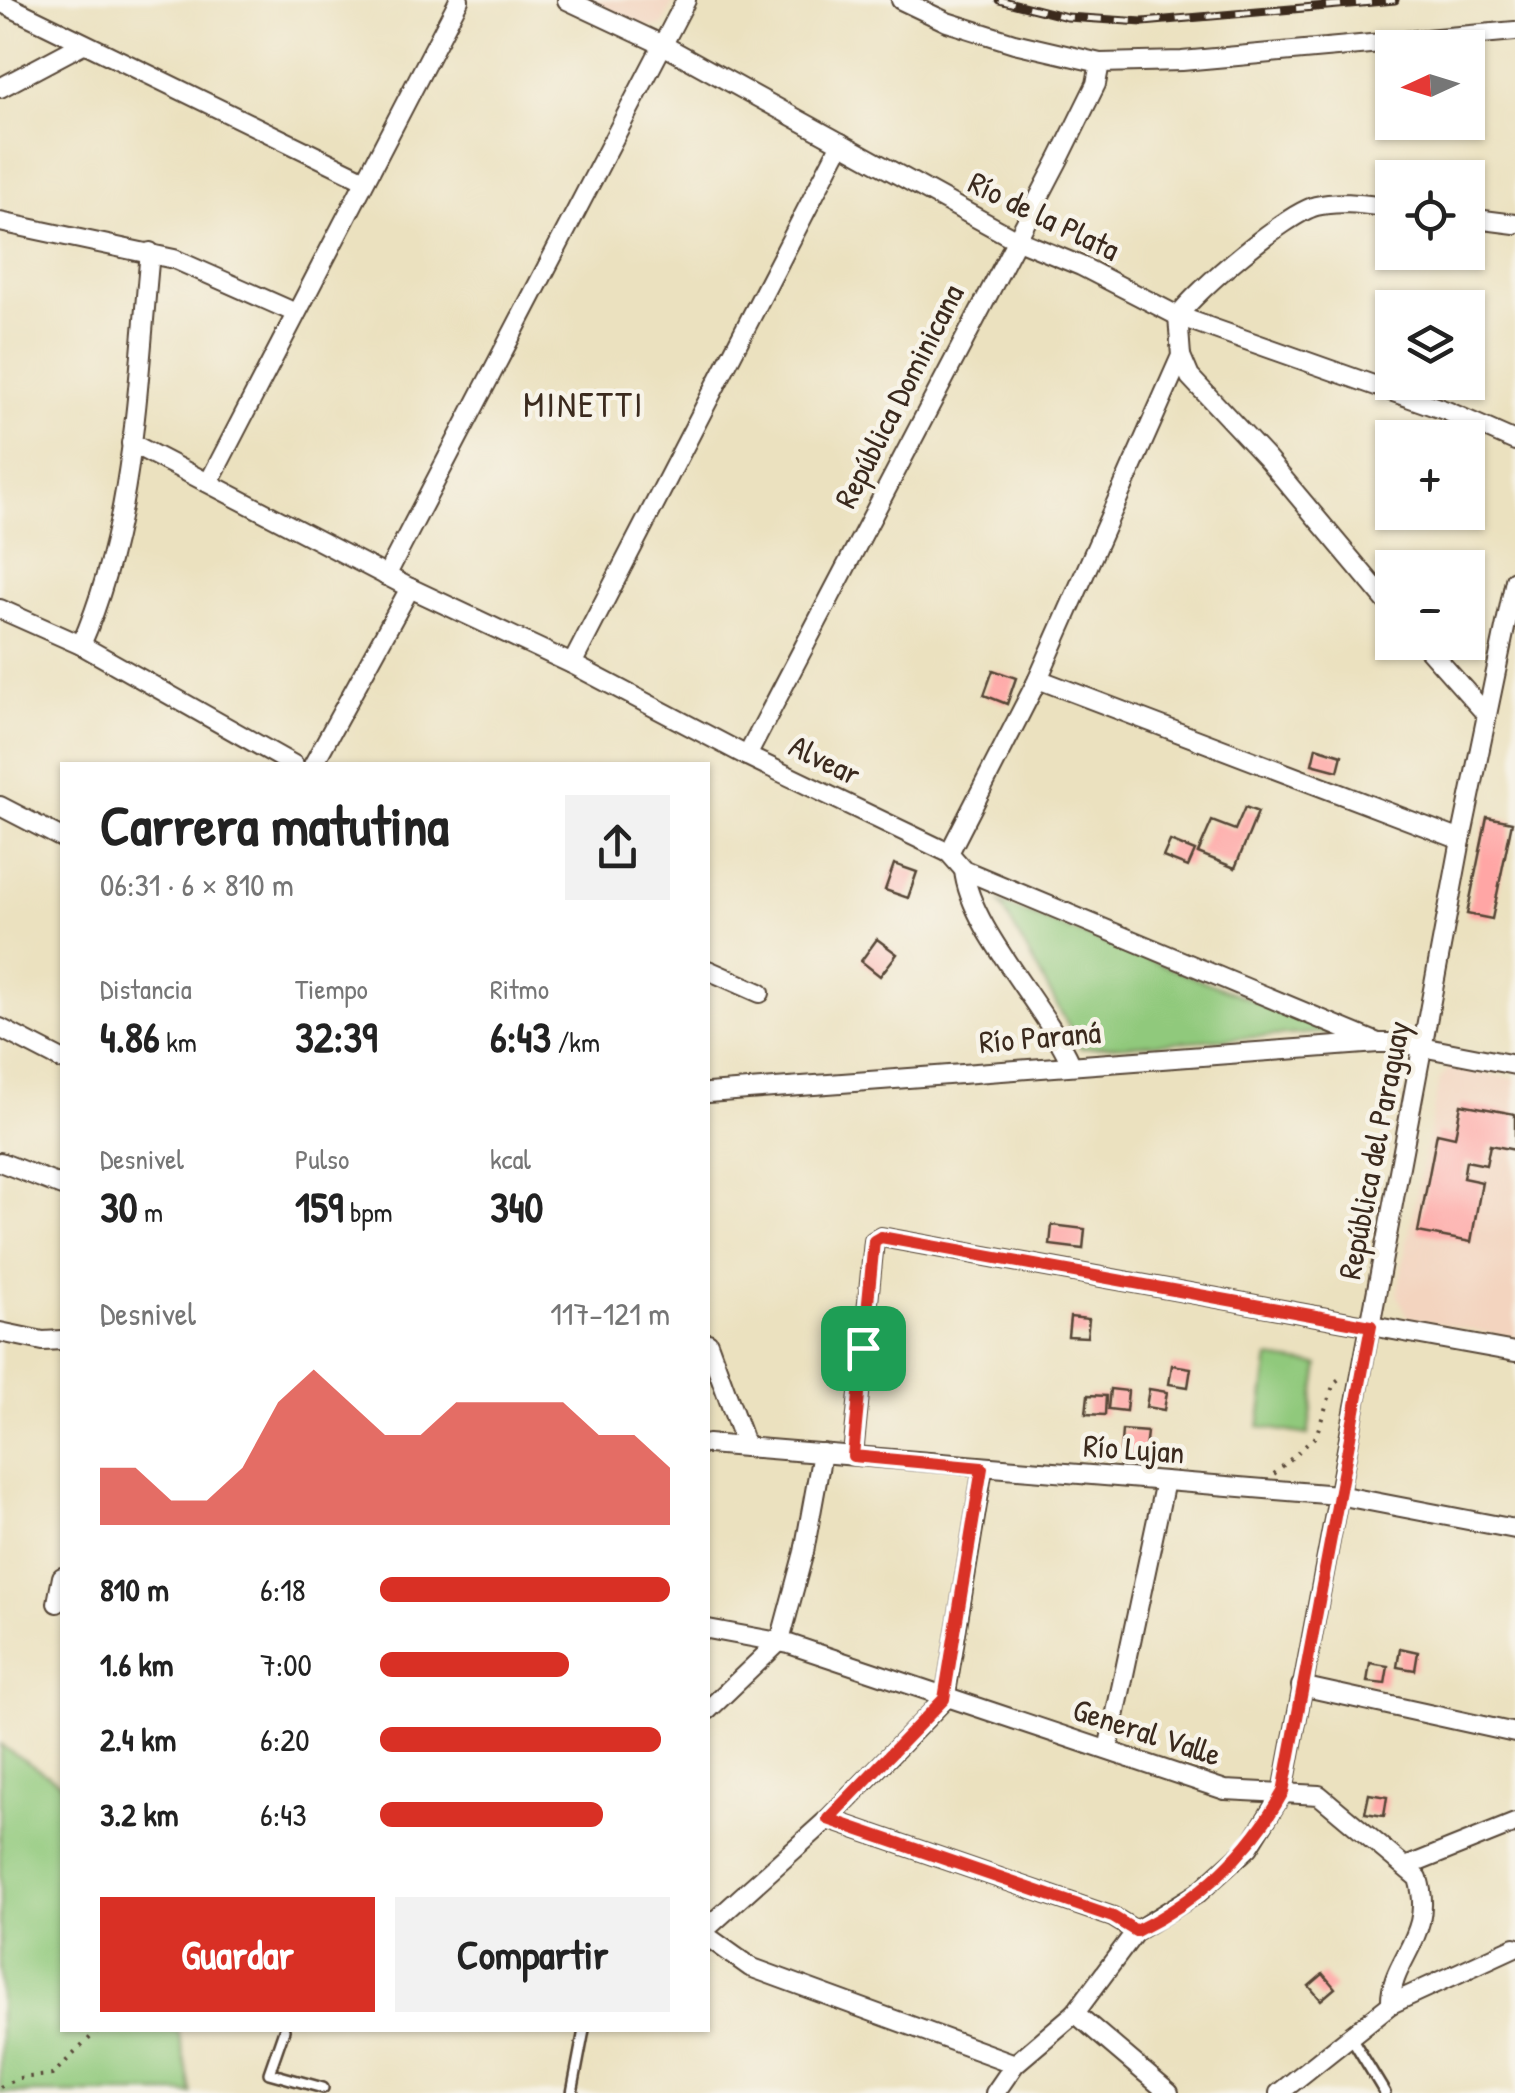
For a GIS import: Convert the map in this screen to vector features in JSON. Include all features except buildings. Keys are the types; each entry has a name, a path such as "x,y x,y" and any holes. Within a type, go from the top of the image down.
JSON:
{"street":[{"path":"209,482 460,0"},
{"name":"Río de la Plata","path":"567,0 663,45 1013,238 1080,266 1178,316 1446,411 1515,440"},
{"path":"386,576 686,0"},
{"path":"901,0 947,22 1014,43 1100,62 1182,60 1515,30"},
{"path":"0,2 81,46 365,180"},
{"path":"0,88 81,46"},
{"name":"República Dominicana","path":"748,756 1088,99 1100,62"},
{"path":"572,664 841,143"},
{"path":"1375,206 1332,202 1296,215 1196,294 1178,316 1181,356 1190,378 1268,459 1375,588"},
{"path":"1485,220 1515,224"},
{"path":"0,222 150,252 296,313"},
{"path":"82,645 104,594 116,548 132,444 150,252"},
{"path":"948,853 1038,678 1181,356"},
{"name":"Alvear","path":"132,444 386,576 572,664 748,756 948,853 964,870 1378,1043 1424,1047 1515,1065"},
{"name":"República del Paraguay","path":"1283,1792 1461,840 1486,714 1511,625 1515,580"},
{"path":"315,762 410,588"},
{"path":"0,608 82,645 289,762"},
{"path":"1438,660 1486,714"},
{"path":"1038,678 1461,840"},
{"path":"0,806 60,837"},
{"path":"964,870 972,900 1059,1036 1072,1064"},
{"path":"710,971 760,993"},
{"path":"0,1028 60,1059"},
{"name":"Río Paraná","path":"710,1094 1378,1043"},
{"path":"0,1162 60,1185"},
{"path":"853,1456 874,1241 881,1237 1515,1352"},
{"path":"0,1332 42,1342 60,1340"},
{"path":"710,1348 746,1447"},
{"name":"Río Lujan","path":"710,1444 1338,1495 1515,1529"},
{"path":"710,1708 780,1641 804,1552 822,1453"},
{"path":"710,1925 828,1819 944,1699 982,1468"},
{"path":"1108,1750 1165,1482"},
{"path":"57,1602 60,1587"},
{"name":"General Valle","path":"710,1629 780,1641 944,1699 1240,1794 1319,1795 1408,1866"},
{"path":"1301,1686 1515,1733"},
{"path":"995,2093 1015,2064 1075,2014 1136,1931 1198,1893 1249,1847 1283,1792"},
{"path":"828,1819 1113,1917 1136,1931"},
{"path":"1392,2004 1391,1992 1415,1945 1422,1916 1422,1891 1408,1866 1515,1823"},
{"path":"710,1938 750,1968 1015,2064"},
{"path":"1279,2093 1392,2004 1430,1982 1515,1947"},
{"path":"1075,2014 1169,2093"}],"lane":[{"path":"283,2032 269,2073 324,2088"},
{"path":"572,2093 584,2032"},
{"path":"1350,2035 1385,2093"}],"path":[{"path":"1262,1489 1287,1459 1316,1436 1334,1384 1365,1357"},
{"path":"0,2086 18,2078 52,2075 96,2032"}],"shaded area":[{"path":"586,0 674,0 663,25 657,27 634,25"},
{"path":"1450,1067 1515,1079 1515,1338 1409,1318 1397,1295 1439,1081"}],"green space":[{"path":"1000,903 1336,1032 1081,1048"},
{"path":"1269,1358 1319,1365 1308,1435 1259,1427"},
{"path":"0,1745 60,1783 60,2032 178,2032 192,2093 0,2093"}],"railway":[{"path":"999,0 1067,17 1143,22 1395,0"}],"district":[{"name":"MINETTI","path":"584,405"}],"route":[{"path":"881,1237 1371,1326 1283,1792 1249,1847 1198,1893 1136,1931 1113,1917 828,1819 944,1699 982,1468 853,1456 863,1348 874,1241 881,1237"}]}
